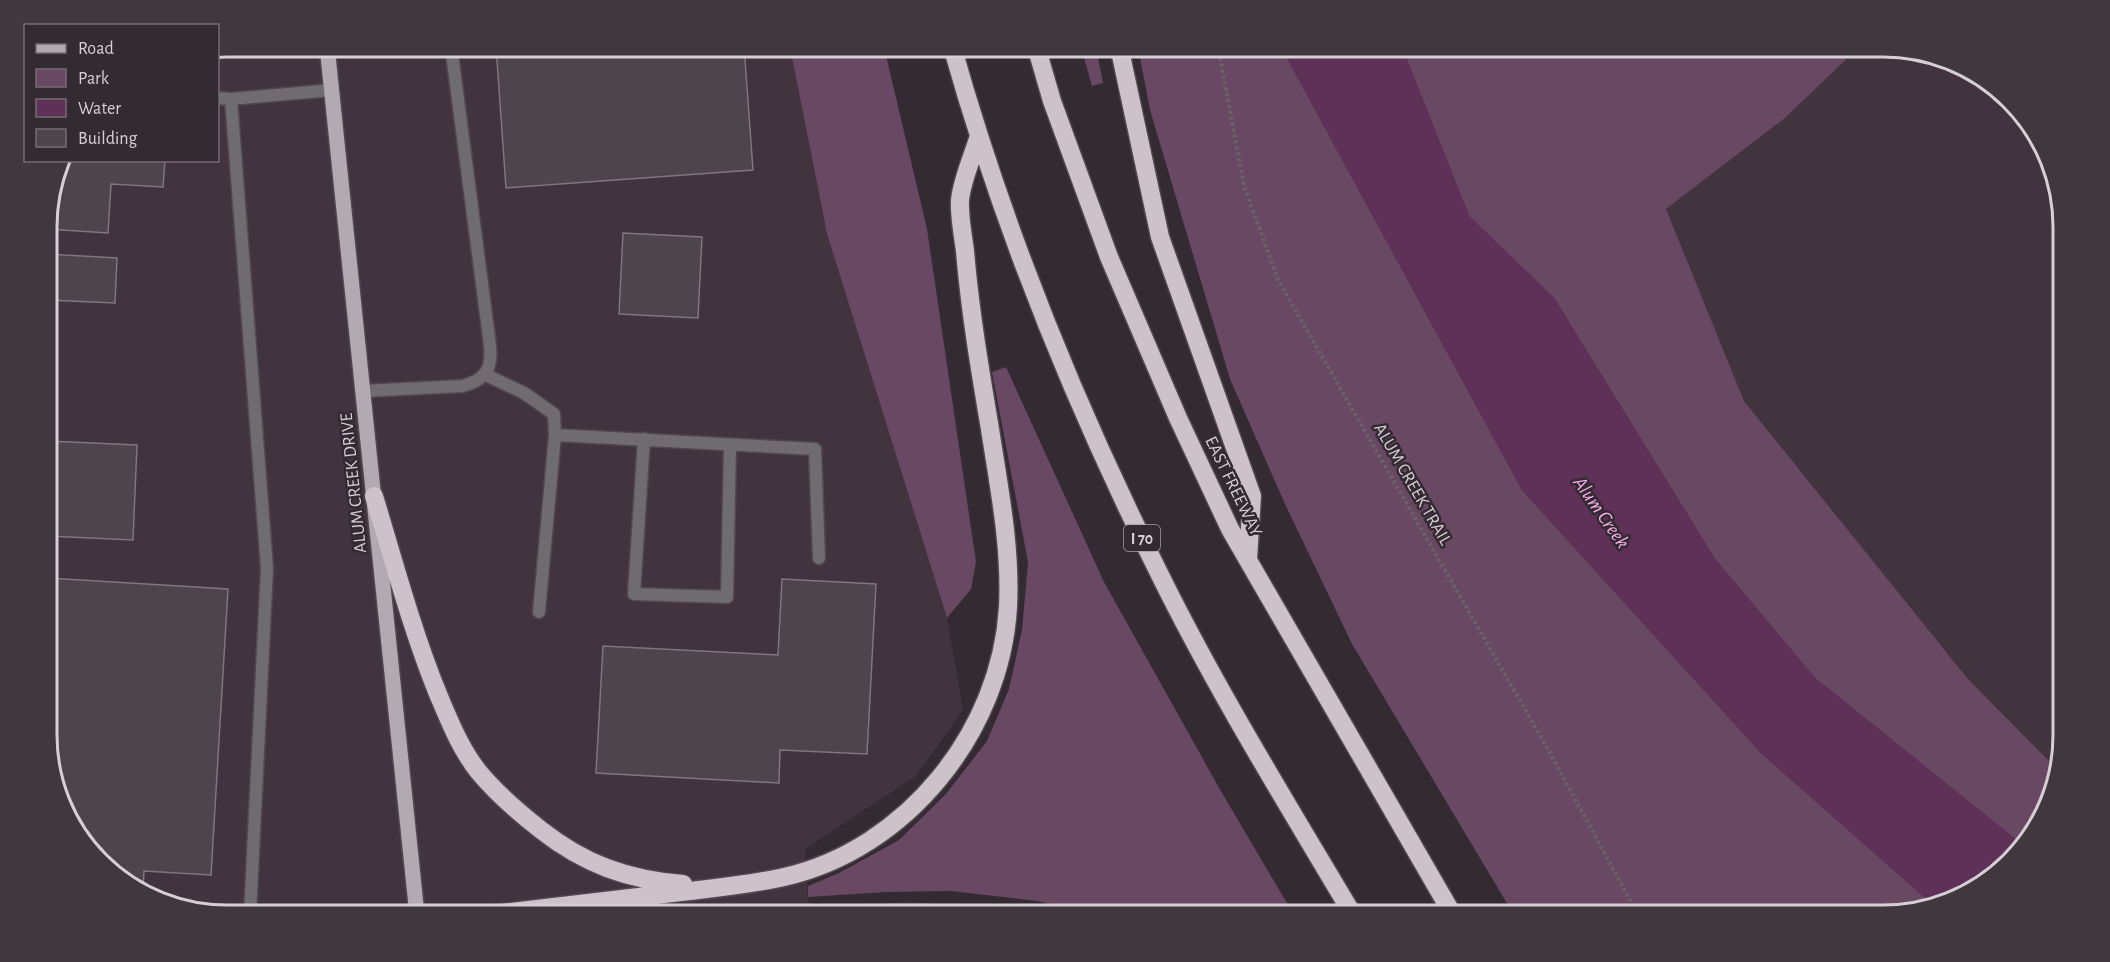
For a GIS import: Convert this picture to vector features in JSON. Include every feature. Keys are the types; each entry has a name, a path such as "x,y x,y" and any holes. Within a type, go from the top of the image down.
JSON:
{"highway":[{"name":"I 70","path":"955,57 978,139 1035,294 1102,451 1158,572 1225,696 1347,905"},
{"name":"EAST FREEWAY","path":"1039,57 1063,134 1113,267 1178,418 1230,529 1447,905"},
{"path":"1121,57 1160,237 1252,496 1248,559"},
{"path":"570,905 786,877 832,861 875,839 910,811 939,777 970,734 991,692 1003,648 1008,607 1008,547 970,303 960,199 978,139"},
{"path":"374,496 422,655 452,728 477,770 515,809 561,846 602,867 646,881 738,885"}],"main road":[{"name":"ALUM CREEK DRIVE","path":"328,57 416,905"}],"lane":[{"path":"363,391 462,386 476,382 486,375 490,348 453,57"},
{"path":"219,98 332,90"},
{"path":"231,99 267,568 250,905"},
{"path":"486,375 524,393 554,414 555,435 539,612"},
{"path":"555,435 815,449 819,558"},
{"path":"644,439 634,594 727,597 730,445"}],"path":[{"name":"ALUM CREEK TRAIL","path":"1220,57 1244,186 1278,280 1549,751 1633,905"}],"shaded area":[{"path":"219,57 792,57 827,234 947,618 963,710 916,776 805,849 808,905 216,905 194,902 162,892 123,870 92,839 80,820 70,800 58,758 57,216 60,194 70,162 219,162"},
{"path":"1849,57 1894,57 1916,60 1948,70 1987,92 2018,123 2040,162 2052,204 2053,227 2053,746 2051,763 1968,679 1744,401 1666,209 1785,118"}],"green space":[{"path":"792,57 886,57 927,229 976,562 971,589 947,618 827,234"},
{"path":"1084,57 1098,57 1103,83 1092,86"},
{"path":"1140,57 1286,57 1522,490 1762,754 1927,899 1894,905 1508,905 1352,644 1285,504 1230,379 1150,110"},
{"path":"1406,57 1849,57 1785,118 1666,209 1744,401 1968,679 2051,763 2040,800 2017,840 1815,678 1715,559 1554,298 1469,216"},
{"path":"1006,367 1104,582 1222,793 1288,905 1054,905 951,891 808,897 808,886 839,873 899,840 946,794 987,741 1009,689 1022,630 1028,562 992,372"}],"water":[{"name":"Alum Creek","path":"1286,57 1406,57 1469,216 1554,298 1715,559 1815,678 2017,840 1987,870 1948,892 1927,899 1762,754 1522,490"}],"building":[{"path":"497,57 745,57 753,170 506,188"},
{"path":"70,162 165,162 163,187 111,184 108,233 57,230 60,194"},
{"path":"623,233 702,237 698,318 619,314"},
{"path":"57,255 117,258 115,303 57,300"},
{"path":"57,441 137,445 133,540 57,536"},
{"path":"57,579 228,589 211,875 144,871 143,883 123,870 92,839 70,800 63,779 58,758 57,735"},
{"path":"782,579 876,584 867,754 780,750 779,783 596,773 603,646 778,655"}]}
